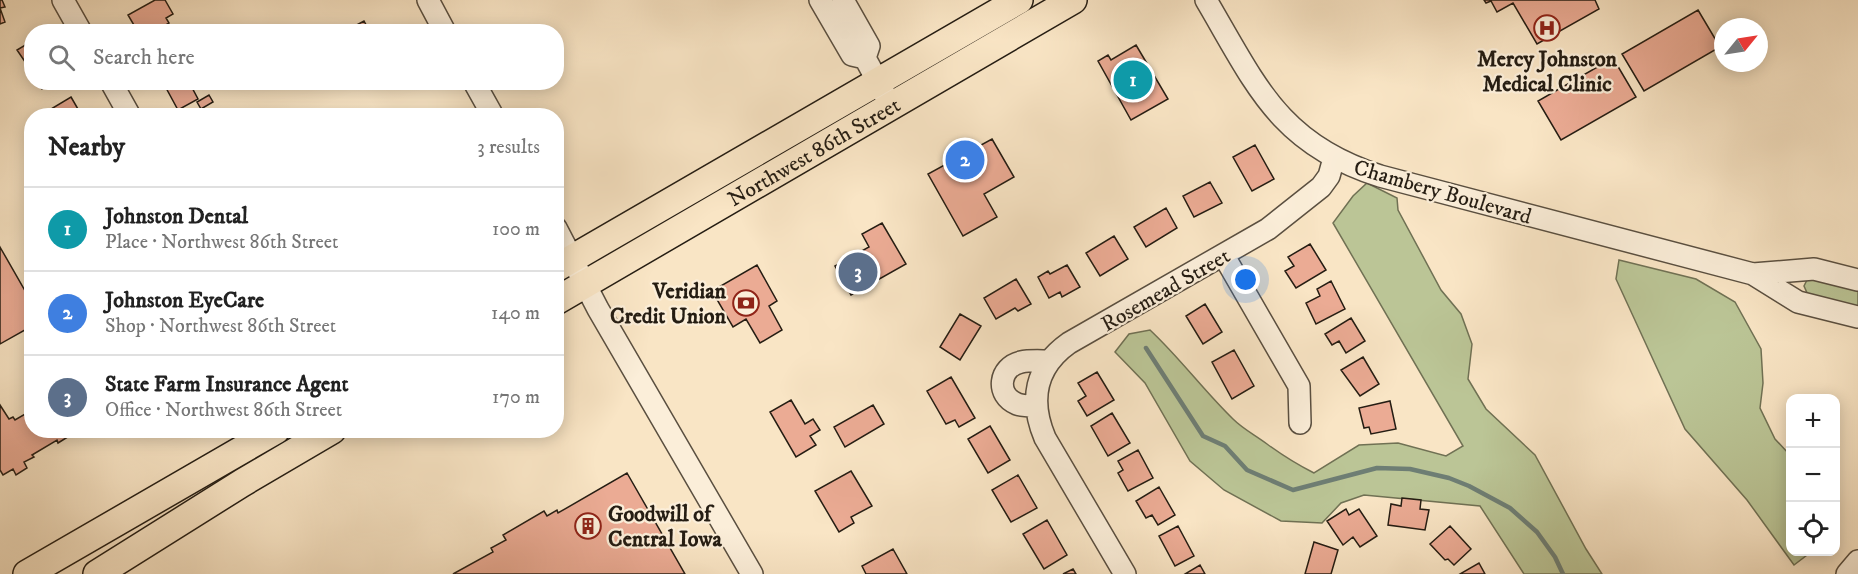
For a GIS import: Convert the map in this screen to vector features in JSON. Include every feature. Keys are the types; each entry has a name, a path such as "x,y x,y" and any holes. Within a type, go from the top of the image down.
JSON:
{"main road":[{"name":"Northwest 86th Street","path":"565,263 1018,0"},
{"name":"Northwest 86th Street","path":"564,296 1073,0"},
{"path":"27,574 262,438"},
{"path":"97,574 313,438"}],"street":[{"path":"63,0 76,24"},
{"path":"428,0 442,24"},
{"path":"820,0 852,55 865,58"},
{"path":"843,0 869,46 865,58 891,106"},
{"name":"Chambery Boulevard","path":"1206,0 1267,102 1307,141 1334,158 1380,176 1753,274 1798,302 1858,317"},
{"path":"115,90 126,108"},
{"path":"478,90 489,108"},
{"name":"Rosemead Street","path":"1125,574 1045,438 1038,422 1037,390 1042,375 1050,361 1069,344 1268,229 1321,187 1329,176 1334,158"},
{"path":"1224,256 1299,386 1300,423"},
{"path":"565,263 585,284 752,574"},
{"name":"Chambery Boulevard","path":"1753,274 1814,269 1858,280"},
{"path":"1036,406 1018,404 1010,399 1002,388 1003,375 1009,368 1022,362 1050,361"},
{"path":"1847,574 1858,561"}],"green space":[{"path":"1367,183 1397,198 1398,210 1441,290 1461,314 1472,344 1468,379 1486,409 1535,455 1602,574 1524,574 1480,506 1364,495 1341,503 1322,523 1281,521 1224,490 1190,461 1145,383 1115,352 1129,334 1150,330 1237,423 1284,456 1314,473 1359,445 1398,443 1446,456 1463,446 1333,223 1353,196"},
{"path":"1619,260 1696,279 1735,302 1761,349 1763,383 1760,408 1775,439 1786,451 1786,554 1747,500 1685,429 1616,279"},
{"path":"1808,278 1858,287 1858,308 1808,295 1804,286"},
{"path":"1787,556 1806,556 1794,565"}],"building":[{"path":"0,0 2,0 5,7 0,8"},
{"path":"155,0 165,0 173,14 166,18 167,24 133,24 128,15"},
{"name":"Mercy Johnston Medical Clinic","path":"1484,0 1595,0 1599,9 1537,44 1513,3 1497,12 1491,1 1486,3"},
{"path":"0,8 5,22 0,24"},
{"path":"1698,10 1714,37 1714,50 1644,91 1622,54"},
{"path":"1136,45 1168,99 1131,120 1098,61 1108,55 1111,60"},
{"path":"24,46 24,60 17,50"},
{"path":"1613,58 1636,97 1561,140 1538,101"},
{"path":"167,90 193,90 198,99 182,108 177,108"},
{"path":"209,95 213,102 200,108 197,102"},
{"path":"71,97 77,108 53,108"},
{"path":"992,139 1014,177 984,194 997,217 963,236 928,174"},
{"path":"1255,145 1274,179 1252,191 1233,157"},
{"path":"1210,182 1222,203 1194,217 1183,196"},
{"path":"1166,208 1177,228 1146,247 1134,227"},
{"path":"882,223 906,264 851,295 835,266 869,247 862,234"},
{"path":"1114,236 1128,259 1100,276 1086,253"},
{"path":"1310,244 1326,270 1296,288 1285,271 1294,266 1288,257"},
{"path":"0,247 24,289 24,330 0,344"},
{"name":"Veridian Credit Union","path":"757,265 777,301 769,306 782,330 760,343 746,319 733,327 712,291"},
{"path":"1067,265 1080,287 1062,297 1060,292 1049,298 1038,277 1048,271 1050,274"},
{"path":"1016,279 1031,304 1018,311 1015,308 996,319 984,298"},
{"path":"1331,281 1345,309 1316,324 1306,303 1320,296 1317,289"},
{"path":"1205,304 1222,332 1203,344 1186,316"},
{"path":"960,314 981,326 960,360 940,347"},
{"path":"1351,318 1365,341 1346,353 1339,341 1332,345 1325,334"},
{"path":"1234,350 1254,386 1232,399 1212,362"},
{"path":"1363,357 1379,384 1360,396 1341,370"},
{"path":"1097,372 1114,400 1087,416 1078,401 1086,396 1078,383"},
{"path":"951,377 975,418 959,427 955,420 946,424 927,391"},
{"path":"791,400 805,424 813,419 820,430 810,436 816,445 796,457 770,412"},
{"path":"1390,401 1396,429 1371,434 1369,427 1364,428 1359,408"},
{"path":"0,405 9,419 13,417 15,420 24,415 24,438 66,438 58,443 57,440 32,455 34,457 24,462 27,468 16,475 13,469 3,475 0,470"},
{"path":"873,405 884,424 845,447 834,427"},
{"path":"1112,413 1130,443 1108,456 1091,426"},
{"path":"990,426 1010,460 988,473 968,439"},
{"path":"1138,450 1153,478 1128,491 1118,473 1123,470 1118,461"},
{"path":"851,471 872,506 851,517 854,523 839,532 815,491"},
{"name":"Goodwill of Central Iowa","path":"627,473 685,574 453,574 493,552 491,548 506,540 503,535 544,511 547,516 557,510 558,513"},
{"path":"1018,475 1037,508 1011,522 992,490"},
{"path":"1159,487 1175,515 1158,525 1152,515 1146,518 1136,501"},
{"path":"1402,498 1421,500 1420,509 1429,510 1425,530 1388,525 1391,504 1401,506"},
{"path":"1346,509 1349,515 1359,509 1377,536 1360,547 1353,537 1343,545 1327,521"},
{"path":"1047,520 1067,555 1044,569 1023,534"},
{"path":"1178,526 1194,556 1175,566 1159,536"},
{"path":"1450,526 1471,549 1454,565 1448,559 1445,560 1430,544"},
{"path":"1314,542 1338,550 1331,574 1305,574"},
{"path":"893,549 907,574 866,574 862,566"},
{"path":"1479,563 1485,574 1460,574"},
{"path":"1200,565 1205,574 1185,574"},
{"path":"1073,569 1076,574 1063,574"}],"waterway":[{"path":"1146,348 1203,436 1225,446 1247,470 1293,490 1377,468 1410,469 1449,478 1510,508 1537,532 1555,557 1563,574"}],"place":[{"name":"Mercy Johnston Medical Clinic","path":"1547,28"},
{"name":"Johnston Dental","path":"1133,80"},
{"name":"Johnston EyeCare","path":"965,160"},
{"name":"State Farm Insurance Agent","path":"858,272"},
{"name":"Veridian Credit Union","path":"746,303"},
{"name":"Goodwill of Central Iowa","path":"588,526"}]}
